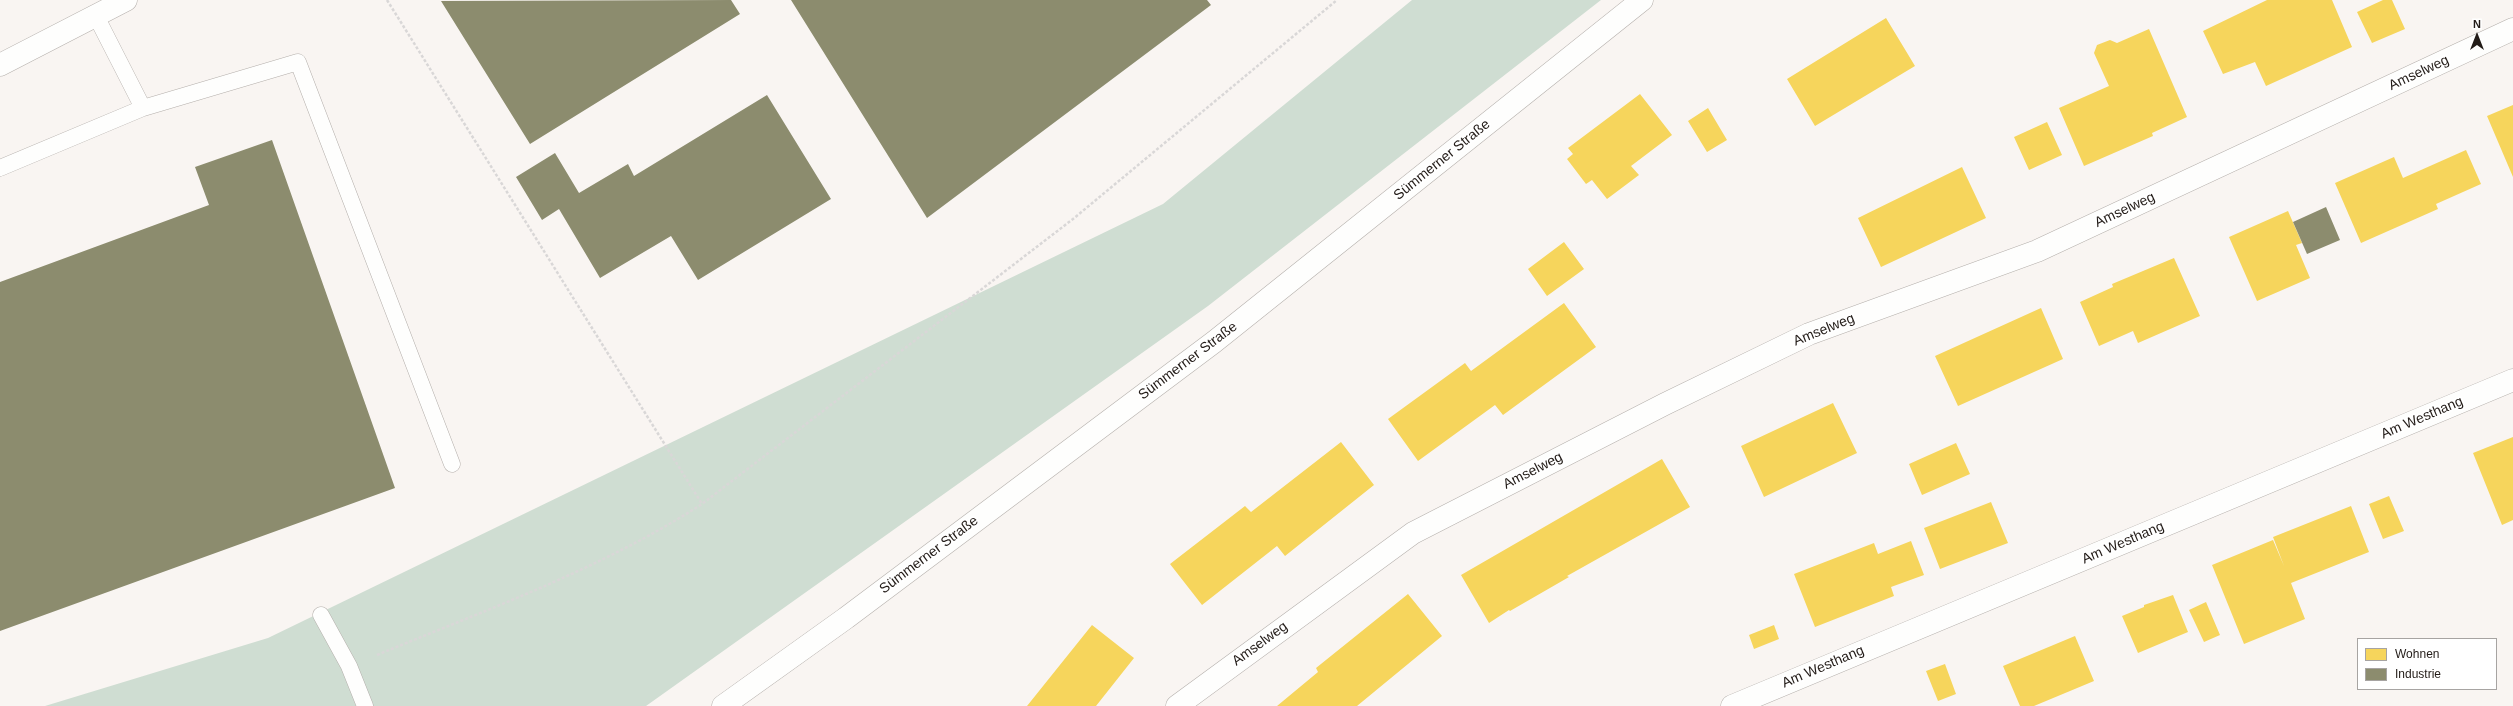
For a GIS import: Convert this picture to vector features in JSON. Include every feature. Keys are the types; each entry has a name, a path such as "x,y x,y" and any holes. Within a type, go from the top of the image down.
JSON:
{"street":[{"path":"0,65 126,0"},
{"name":"Sümmerner Straße","path":"723,706 852,613 1214,342 1642,0"},
{"name":"Amselweg","path":"1177,706 1413,533 1665,404 1809,334 2037,251 2513,29"},
{"name":"Am Westhang","path":"1732,706 2513,380"}],"lane":[{"path":"96,16 143,108"},
{"path":"0,168 143,108 298,62 452,464"},
{"path":"321,615 349,666 365,706"}],"path":[{"path":"387,0 702,504"},
{"path":"349,666 558,581 662,530 702,504 1073,219 1337,0"}],"shaded area":[{"path":"1412,0 1601,0 1208,306 646,706 45,706 268,638 1163,204"}],"building: Wohnen":[{"path":"2267,0 2332,0 2352,47 2266,86 2255,62 2223,74 2203,31"},
{"path":"2383,0 2392,0 2405,29 2372,43 2357,12"},
{"path":"1886,18 1915,66 1815,126 1787,79"},
{"path":"2149,29 2187,117 2152,133 2153,136 2084,166 2059,108 2109,86 2094,53 2097,45 2110,40 2117,43"},
{"path":"1640,94 1672,135 1631,166 1639,175 1607,199 1592,180 1586,184 1567,159 1573,154 1568,148"},
{"path":"2513,105 2513,177 2487,116"},
{"path":"1708,108 1727,140 1707,152 1688,121"},
{"path":"2047,122 2062,155 2029,170 2014,137"},
{"path":"2466,150 2481,184 2436,204 2438,209 2361,243 2335,183 2394,157 2403,178"},
{"path":"1962,167 1986,218 1881,267 1858,218"},
{"path":"2288,211 2302,243 2296,245 2310,278 2257,301 2229,237"},
{"path":"1564,242 1584,269 1547,296 1528,269"},
{"path":"2174,258 2200,316 2138,343 2133,331 2099,346 2080,302 2113,287 2112,284"},
{"path":"1564,303 1596,347 1503,415 1495,405 1418,461 1388,419 1465,363 1471,371"},
{"path":"2041,308 2063,359 1958,406 1935,356"},
{"path":"1833,403 1857,453 1764,497 1741,446"},
{"path":"2513,437 2513,520 2502,525 2473,453"},
{"path":"1341,442 1374,485 1285,556 1277,546 1202,605 1170,564 1245,506 1251,512"},
{"path":"1956,443 1970,474 1922,495 1909,464"},
{"path":"1662,459 1690,507 1567,576 1569,577 1510,611 1509,610 1489,623 1461,575"},
{"path":"2389,496 2404,531 2383,539 2369,504"},
{"path":"1991,502 2008,543 1940,569 1924,528"},
{"path":"2351,506 2369,552 2291,583 2305,619 2244,644 2212,565 2273,540 2284,566 2273,537"},
{"path":"1911,541 1924,575 1891,587 1894,596 1815,627 1794,574 1874,543 1878,554"},
{"path":"1408,594 1442,636 1357,706 1277,706 1318,672 1316,668"},
{"path":"2173,595 2188,632 2138,653 2122,616 2144,607 2144,605"},
{"path":"2206,602 2220,635 2204,642 2189,610"},
{"path":"1092,625 1134,658 1096,706 1027,706"},
{"path":"1774,625 1779,639 1754,649 1749,635"},
{"path":"2075,636 2094,681 2034,706 2020,706 2003,666"},
{"path":"1945,664 1956,694 1938,701 1926,671"}],"building: Industrie":[{"path":"731,0 740,14 530,144 441,1"},
{"path":"791,0 1207,0 1211,5 927,218"},
{"path":"767,95 831,199 698,280 671,236 600,278 559,209 542,220 516,177 555,153 579,193 628,164 634,176"},
{"path":"272,140 395,488 0,631 0,282 209,205 195,167"},
{"path":"2326,207 2340,240 2307,254 2293,222"}]}
